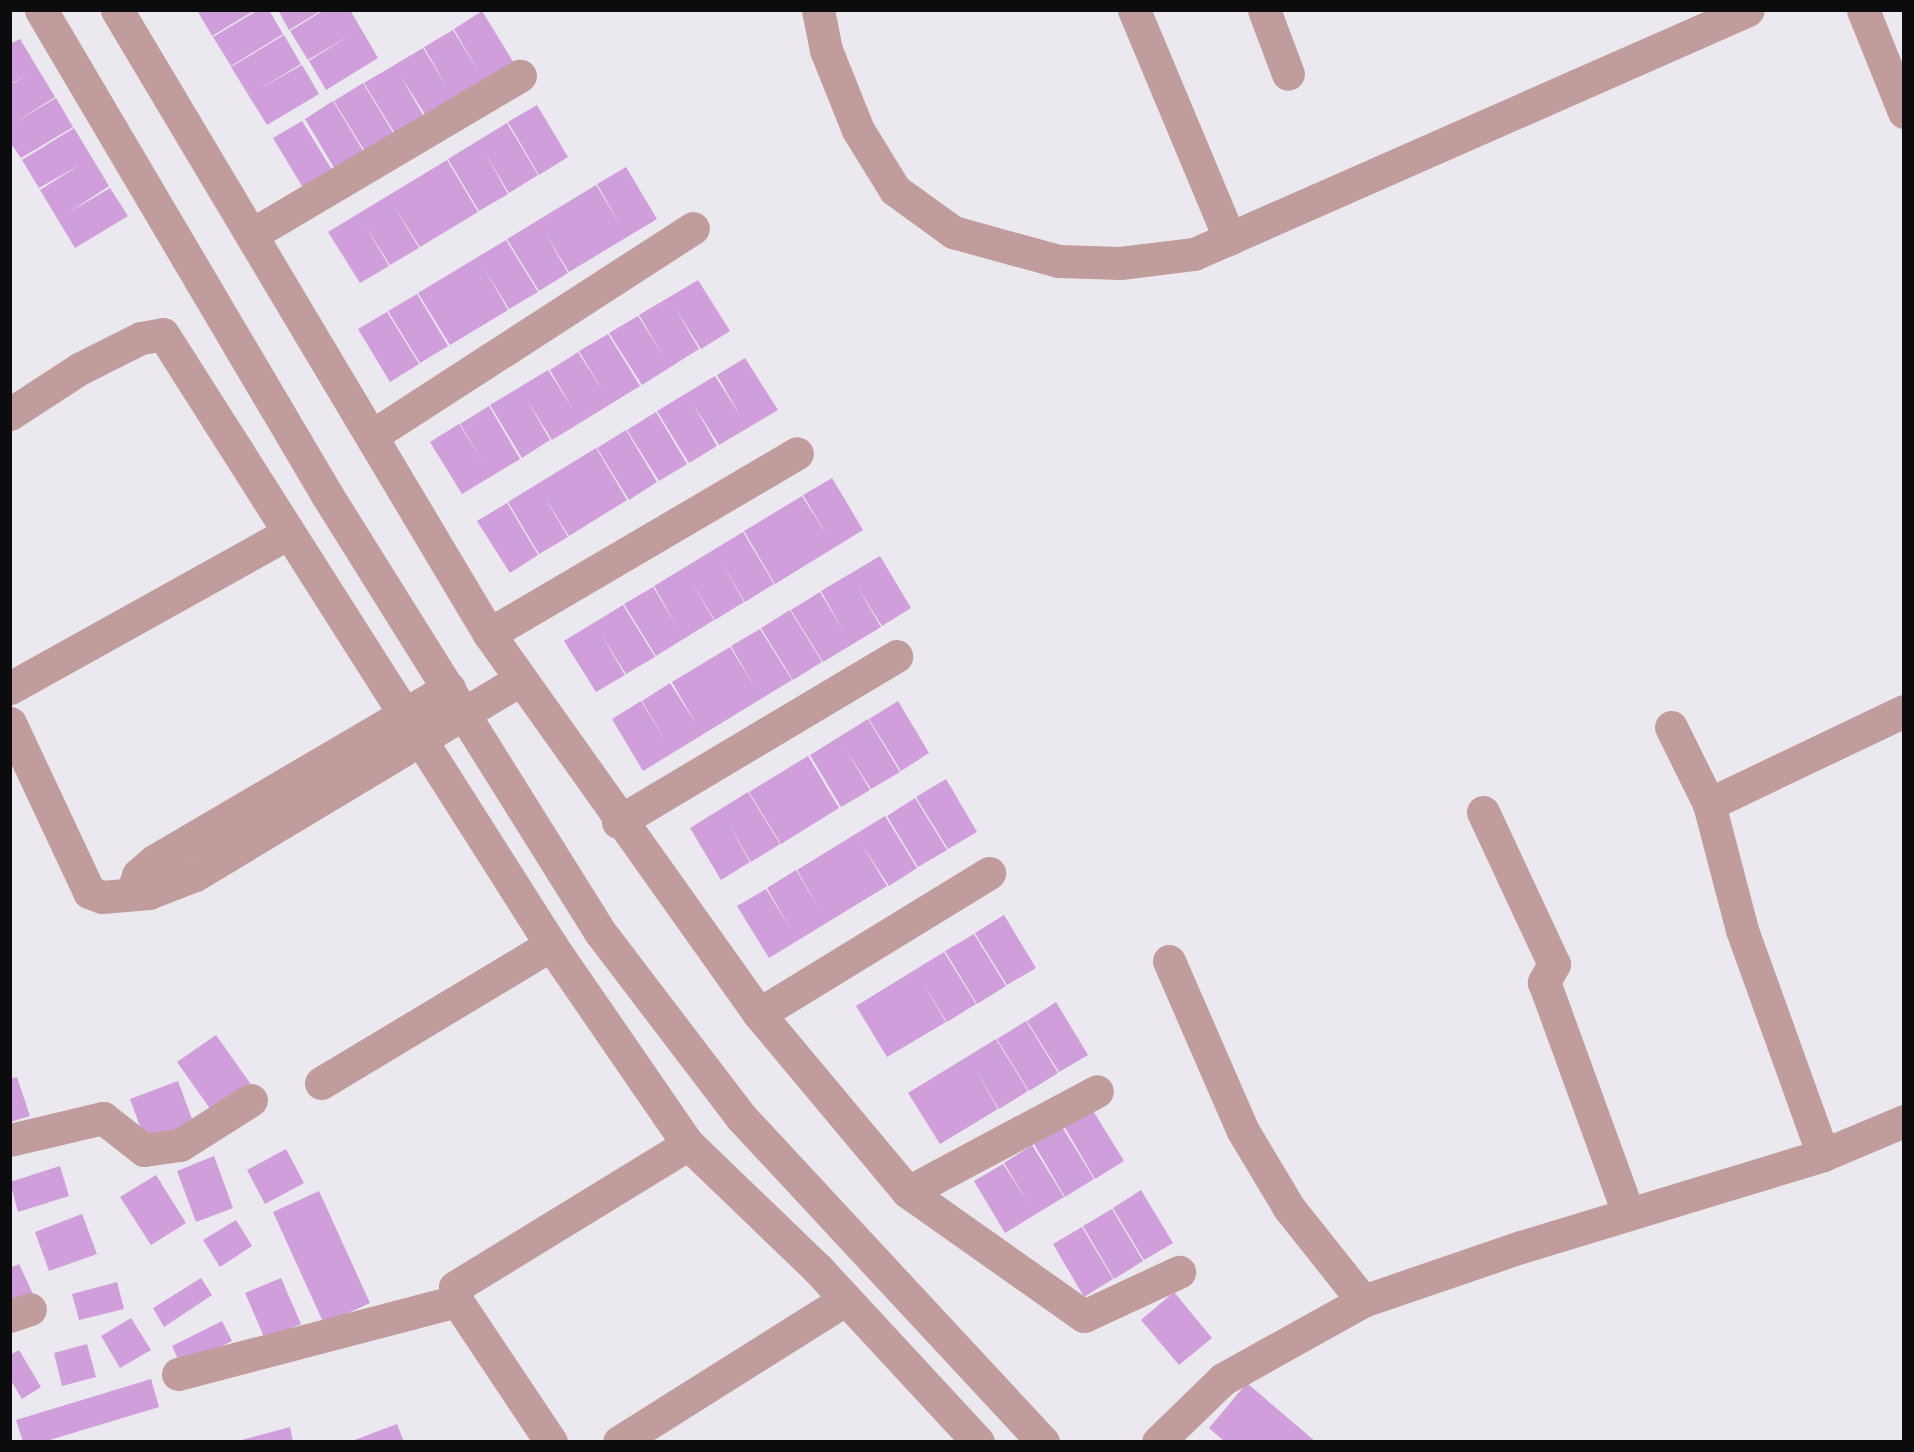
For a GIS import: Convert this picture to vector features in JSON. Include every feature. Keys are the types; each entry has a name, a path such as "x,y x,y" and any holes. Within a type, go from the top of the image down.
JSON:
{"street":[{"path":"41,10 321,484 600,932 707,1077 1043,1442"},
{"path":"117,10 254,233 489,634 618,822 759,1014 908,1192 1084,1316 1179,1272"},
{"path":"818,10 826,50 858,130 895,190 953,232 1058,261 1120,263 1194,254 1748,10"},
{"path":"1134,10 1230,239"},
{"path":"1264,10 1288,74"},
{"path":"1863,10 1903,111"},
{"path":"254,233 520,76"},
{"path":"373,435 693,228"},
{"path":"10,414 79,369 141,338 163,334 551,945 688,1144 846,1299 978,1442"},
{"path":"489,634 797,453"},
{"path":"10,688 288,533"},
{"path":"618,822 896,656"},
{"path":"10,723 89,892 102,897 132,894 138,875 154,861 412,728 457,700 520,680"},
{"path":"1709,804 1904,711"},
{"path":"1671,727 1709,804 1742,930 1823,1155"},
{"path":"1483,812 1554,964 1544,982 1628,1213"},
{"path":"759,1014 989,873"},
{"path":"321,1083 551,945"},
{"path":"1169,961 1243,1131 1288,1208 1363,1301"},
{"path":"908,1192 1097,1091"},
{"path":"10,1140 103,1118 144,1150 180,1145 251,1100"},
{"path":"1158,1442 1223,1379 1363,1301 1628,1213 1823,1155 1904,1121"},
{"path":"551,1442 457,1301 458,1281 688,1144"},
{"path":"620,1442 846,1299"},
{"path":"178,1374 457,1301"}],"building":[{"path":"197,10 255,10 212,36"},
{"path":"258,10 269,10 283,34 231,66 213,37"},
{"path":"278,10 322,10 289,30"},
{"path":"324,10 350,10 378,58 326,90 309,61 350,35 308,60 290,31"},
{"path":"482,11 514,63 426,116 400,75 424,117 396,135 364,83 423,48 448,89 424,47 453,30 478,71 454,29"},
{"path":"284,35 301,64 259,89 302,65 319,94 267,125 231,67"},
{"path":"20,39 55,97 14,123 56,98 73,127 21,158 10,142 10,85 27,75 10,84 10,44"},
{"path":"363,83 395,136 366,153 334,101"},
{"path":"333,101 365,154 336,171 305,119"},
{"path":"537,105 568,157 539,175 508,122"},
{"path":"302,121 334,173 305,191 273,138"},
{"path":"507,123 538,175 509,193 484,151 508,194 479,211 448,159"},
{"path":"74,128 109,186 68,213 110,188 128,216 75,248 40,190 81,164 39,188 22,160"},
{"path":"447,160 478,212 420,247 394,206 419,248 390,265 364,224 389,266 360,283 328,232"},
{"path":"626,167 657,219 569,272 544,231 568,273 539,291 507,239 596,185 621,226 597,184"},
{"path":"506,240 538,292 509,309 484,268 508,310 450,345 418,293"},
{"path":"698,280 730,331 701,349 675,308 699,349 642,385 609,333 638,316 664,357 639,315"},
{"path":"417,294 448,346 420,363 388,311"},
{"path":"387,312 419,364 390,382 358,329"},
{"path":"608,334 640,386 552,440 526,398 550,440 522,458 490,405 548,370 574,411 550,370 578,352 604,393 579,351"},
{"path":"745,358 778,410 719,445 693,404 717,446 689,463 657,411 715,376 741,417 717,375"},
{"path":"489,406 520,459 462,494 430,442 459,424 485,465 460,424"},
{"path":"656,412 687,464 659,481 627,430"},
{"path":"626,430 657,482 629,500 597,448"},
{"path":"596,448 627,500 569,536 543,495 568,537 539,554 508,502"},
{"path":"832,478 863,530 775,584 744,531 802,496 828,537 803,495"},
{"path":"507,503 538,555 510,573 477,521"},
{"path":"743,532 774,584 745,602 720,560 744,602 715,620 689,579 714,620 656,656 624,604 653,587 678,628 654,586"},
{"path":"880,556 911,608 882,626 856,585 881,627 823,662 791,610 820,592 845,634 821,591"},
{"path":"623,605 655,657 626,674 600,633 625,675 596,692 564,641"},
{"path":"790,610 822,662 793,680 761,628"},
{"path":"760,629 792,680 643,771 612,719 641,701 666,742 642,701 670,683 696,724 672,682 730,647 755,688 731,646"},
{"path":"898,701 929,753 901,771 869,719"},
{"path":"868,719 900,772 871,789 845,748 870,790 841,807 810,755"},
{"path":"808,756 839,808 781,844 749,792"},
{"path":"946,779 977,832 948,849 916,797"},
{"path":"748,792 780,844 751,862 726,820 750,862 721,880 690,828"},
{"path":"915,798 947,850 918,867 887,816"},
{"path":"885,816 917,868 889,886 862,845 887,886 769,958 737,906 766,889 791,930 767,888 796,870 821,912 797,870"},
{"path":"1004,915 1036,968 1007,985 975,933"},
{"path":"974,934 1006,986 977,1004 945,951"},
{"path":"944,952 976,1004 947,1022 921,980 946,1022 887,1057 856,1006"},
{"path":"1056,1002 1088,1055 1059,1072 1027,1021"},
{"path":"1026,1021 1058,1073 1029,1091 997,1039"},
{"path":"216,1035 250,1083 211,1110 177,1062"},
{"path":"996,1039 1028,1091 999,1109 974,1067 998,1109 940,1144 908,1093"},
{"path":"17,1077 30,1116 10,1122 10,1079"},
{"path":"178,1081 196,1130 148,1148 130,1099"},
{"path":"1092,1109 1124,1161 1095,1179 1064,1126"},
{"path":"1062,1127 1094,1179 1065,1197 1034,1144"},
{"path":"1032,1145 1064,1197 1005,1233 974,1181 1003,1164 1029,1204 1004,1163"},
{"path":"286,1149 304,1183 265,1204 247,1170"},
{"path":"214,1156 233,1208 196,1222 177,1171"},
{"path":"60,1166 69,1196 18,1212 10,1182"},
{"path":"156,1175 186,1223 151,1245 120,1197"},
{"path":"1141,1190 1173,1243 1144,1260 1113,1208"},
{"path":"319,1191 370,1303 324,1324 273,1212"},
{"path":"1112,1209 1143,1261 1114,1279 1083,1226"},
{"path":"82,1214 97,1254 49,1271 35,1232"},
{"path":"236,1220 252,1246 220,1267 203,1240"},
{"path":"1082,1227 1113,1279 1084,1297 1053,1244"},
{"path":"19,1264 33,1294 10,1305 10,1268"},
{"path":"201,1278 212,1295 164,1327 153,1308"},
{"path":"281,1278 301,1324 265,1339 245,1293"},
{"path":"117,1282 124,1309 79,1320 72,1294"},
{"path":"1174,1292 1212,1338 1179,1365 1141,1320"},
{"path":"131,1318 151,1350 120,1368 101,1336"},
{"path":"222,1321 232,1341 181,1366 172,1346"},
{"path":"87,1344 96,1377 62,1386 54,1353"},
{"path":"19,1350 41,1387 22,1399 10,1379 10,1355"},
{"path":"151,1379 159,1407 43,1442 23,1442 16,1420"},
{"path":"1247,1383 1316,1442 1225,1442 1209,1428"},
{"path":"397,1424 404,1442 352,1442 352,1441"},
{"path":"290,1427 293,1442 238,1442 238,1441"}]}
